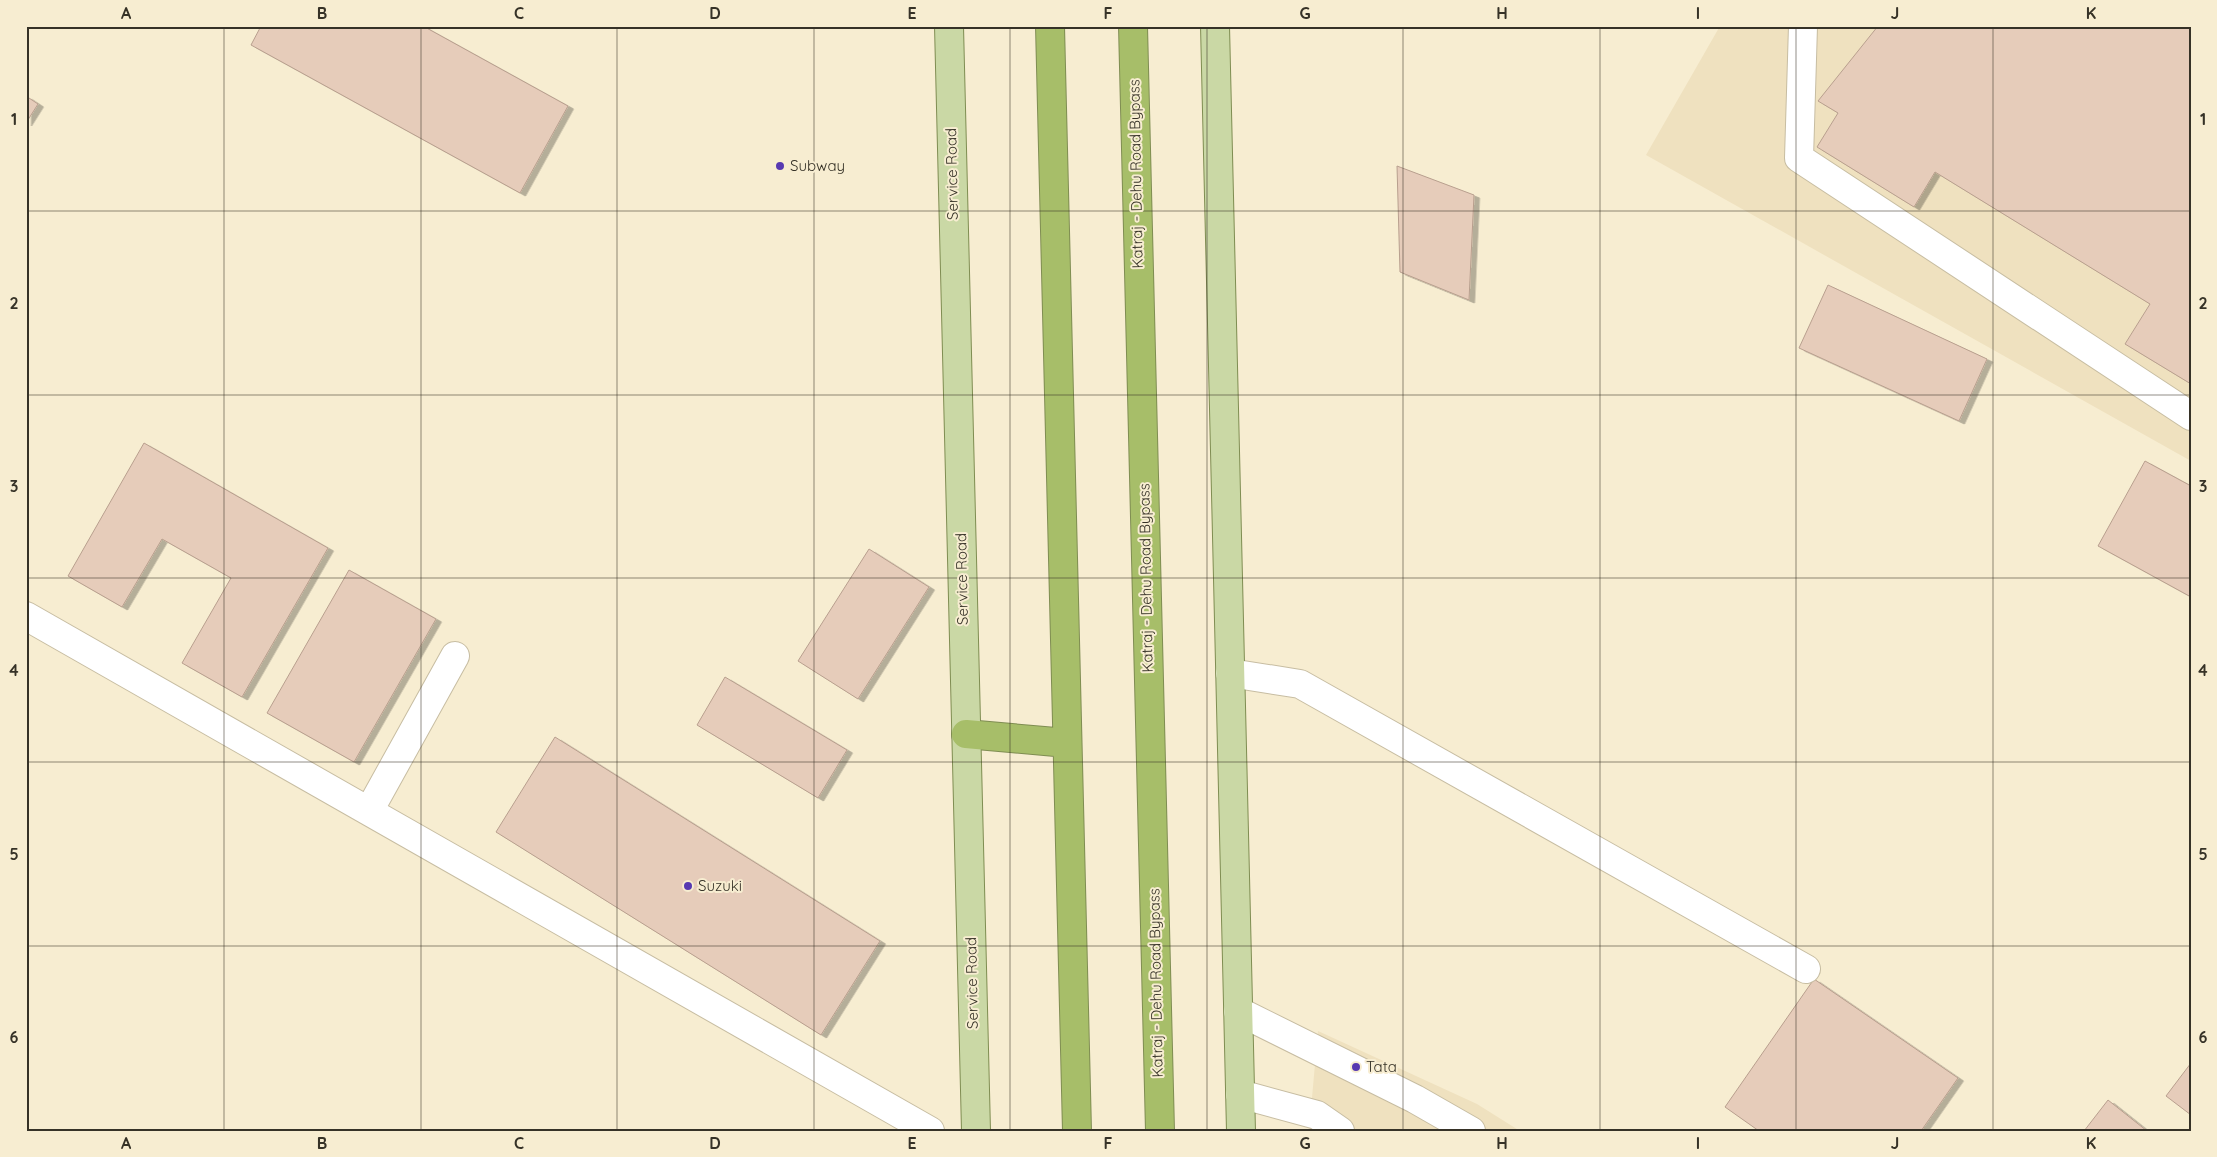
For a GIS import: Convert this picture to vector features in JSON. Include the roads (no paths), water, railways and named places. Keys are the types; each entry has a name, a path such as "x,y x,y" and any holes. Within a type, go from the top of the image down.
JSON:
{"highway":[{"path":"1050,26 1077,1131"},
{"name":"Katraj - Dehu Road Bypass","path":"1132,26 1160,1131"},
{"path":"966,734 1067,743"}],"main road":[{"name":"Service Road","path":"949,26 976,1131"},
{"path":"1215,26 1241,1131"}],"street":[{"path":"1803,26 1799,158 2191,416"},
{"path":"26,616 930,1131"},
{"path":"369,811 455,656"},
{"path":"1230,673 1300,684 1806,969"},
{"path":"1238,1011 1415,1099 1470,1131"},
{"path":"1240,1094 1317,1115 1340,1131"}],"place":[{"name":"Subway","path":"780,166"},
{"name":"Suzuki","path":"688,886"},
{"name":"Tata","path":"1356,1067"}]}
